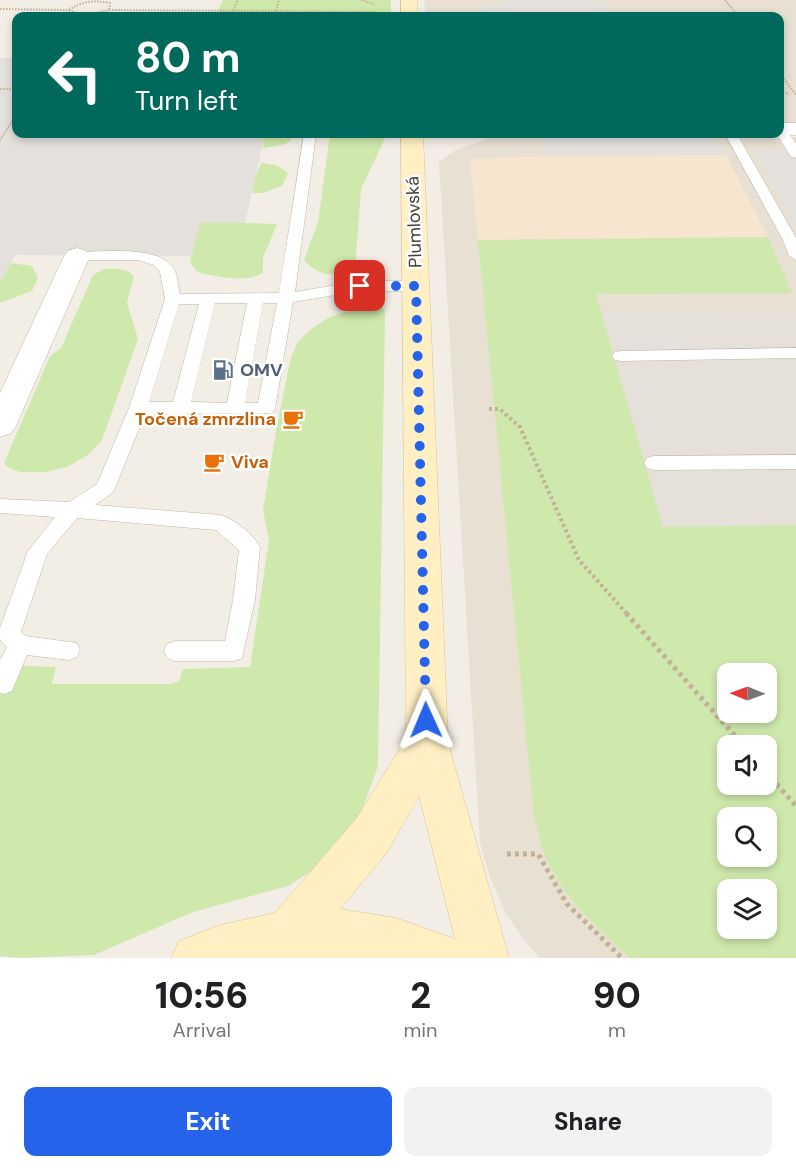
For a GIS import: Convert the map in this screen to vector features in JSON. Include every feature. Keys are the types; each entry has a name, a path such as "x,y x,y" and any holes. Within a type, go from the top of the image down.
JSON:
{"main road":[{"name":"Plumlovská","path":"412,138 427,743 484,958"},
{"path":"289,933 372,835 427,743"},
{"path":"196,958 235,944 289,933 347,934 396,942 440,958"}],"street":[{"path":"0,426 77,256"}],"lane":[{"path":"784,135 796,154"},
{"path":"138,408 266,409 286,298 309,138"},
{"path":"733,138 796,256"},
{"path":"4,684 10,663 10,640 38,551 72,510 105,488 138,408 172,298 167,271 159,262 139,256 77,256"},
{"path":"172,298 286,298 360,286 416,286"},
{"path":"182,408 208,298"},
{"path":"235,409 256,298"},
{"path":"621,356 796,353"},
{"path":"654,463 796,462"},
{"path":"0,506 221,523 250,548 244,600 234,651 175,651"},
{"path":"10,640 69,650"}],"path":[{"path":"0,9 69,10 79,2 95,0 110,3 110,10"},
{"path":"233,11 238,0"},
{"path":"276,11 279,0"},
{"path":"361,0 375,4"},
{"path":"101,12 110,10 374,12"},
{"path":"784,79 796,95"},
{"path":"787,83 796,83"},
{"path":"0,140 12,121"},
{"path":"489,409 500,409 519,427 579,560 734,735"},
{"path":"777,784 796,806"}],"shaded area":[{"path":"424,0 796,0 796,123 784,123 784,12 426,12"},
{"path":"502,0 604,0 610,12 483,12 481,5 502,4"},
{"path":"0,58 12,58 12,138 264,138 245,223 200,223 191,256 15,255 0,283"},
{"path":"796,137 796,958 540,958 506,914 491,880 480,843 439,162 456,150 491,138"},
{"path":"543,138 713,138 726,155 547,156"},
{"path":"792,148 796,154 796,227 753,149"},
{"path":"726,155 768,237 478,240 470,159"},
{"path":"602,311 796,312 796,525 663,527"}],"green space":[{"path":"223,0 391,0 391,12 218,12"},
{"path":"0,131 12,133 12,135 0,135"},
{"path":"264,138 292,138 286,144 263,148"},
{"path":"329,138 385,138 361,189 355,270 334,274 322,273 304,260 318,222"},
{"path":"261,163 276,165 288,173 282,186 263,193 252,193 255,180 168,175 256,175"},
{"path":"0,221 277,224 263,258 263,273 239,278 197,272 190,262 197,231"},
{"path":"768,237 792,293 596,294 663,527 796,525 796,958 630,958 566,893 547,861 534,817 478,240"},
{"path":"11,263 32,266 38,278 32,291 0,303 0,280"},
{"path":"104,269 124,270 134,277 127,303 138,339 102,440 88,455 67,467 46,472 20,472 9,468 4,463 50,356 61,348 93,275"},
{"path":"367,304 381,306 385,311 378,766 361,813 323,864 288,886 193,912 94,955 19,958 0,956 0,665 56,667 52,684 170,684 179,681 183,669 250,667 269,540 263,510 291,357 298,342 311,329 328,318"}],"place":[{"name":"OMV","path":"223,370"},
{"name":"Točená zmrzlina","path":"293,419"},
{"name":"Viva","path":"214,462"}],"route":[{"path":"360,286 416,286 426,720"}]}
